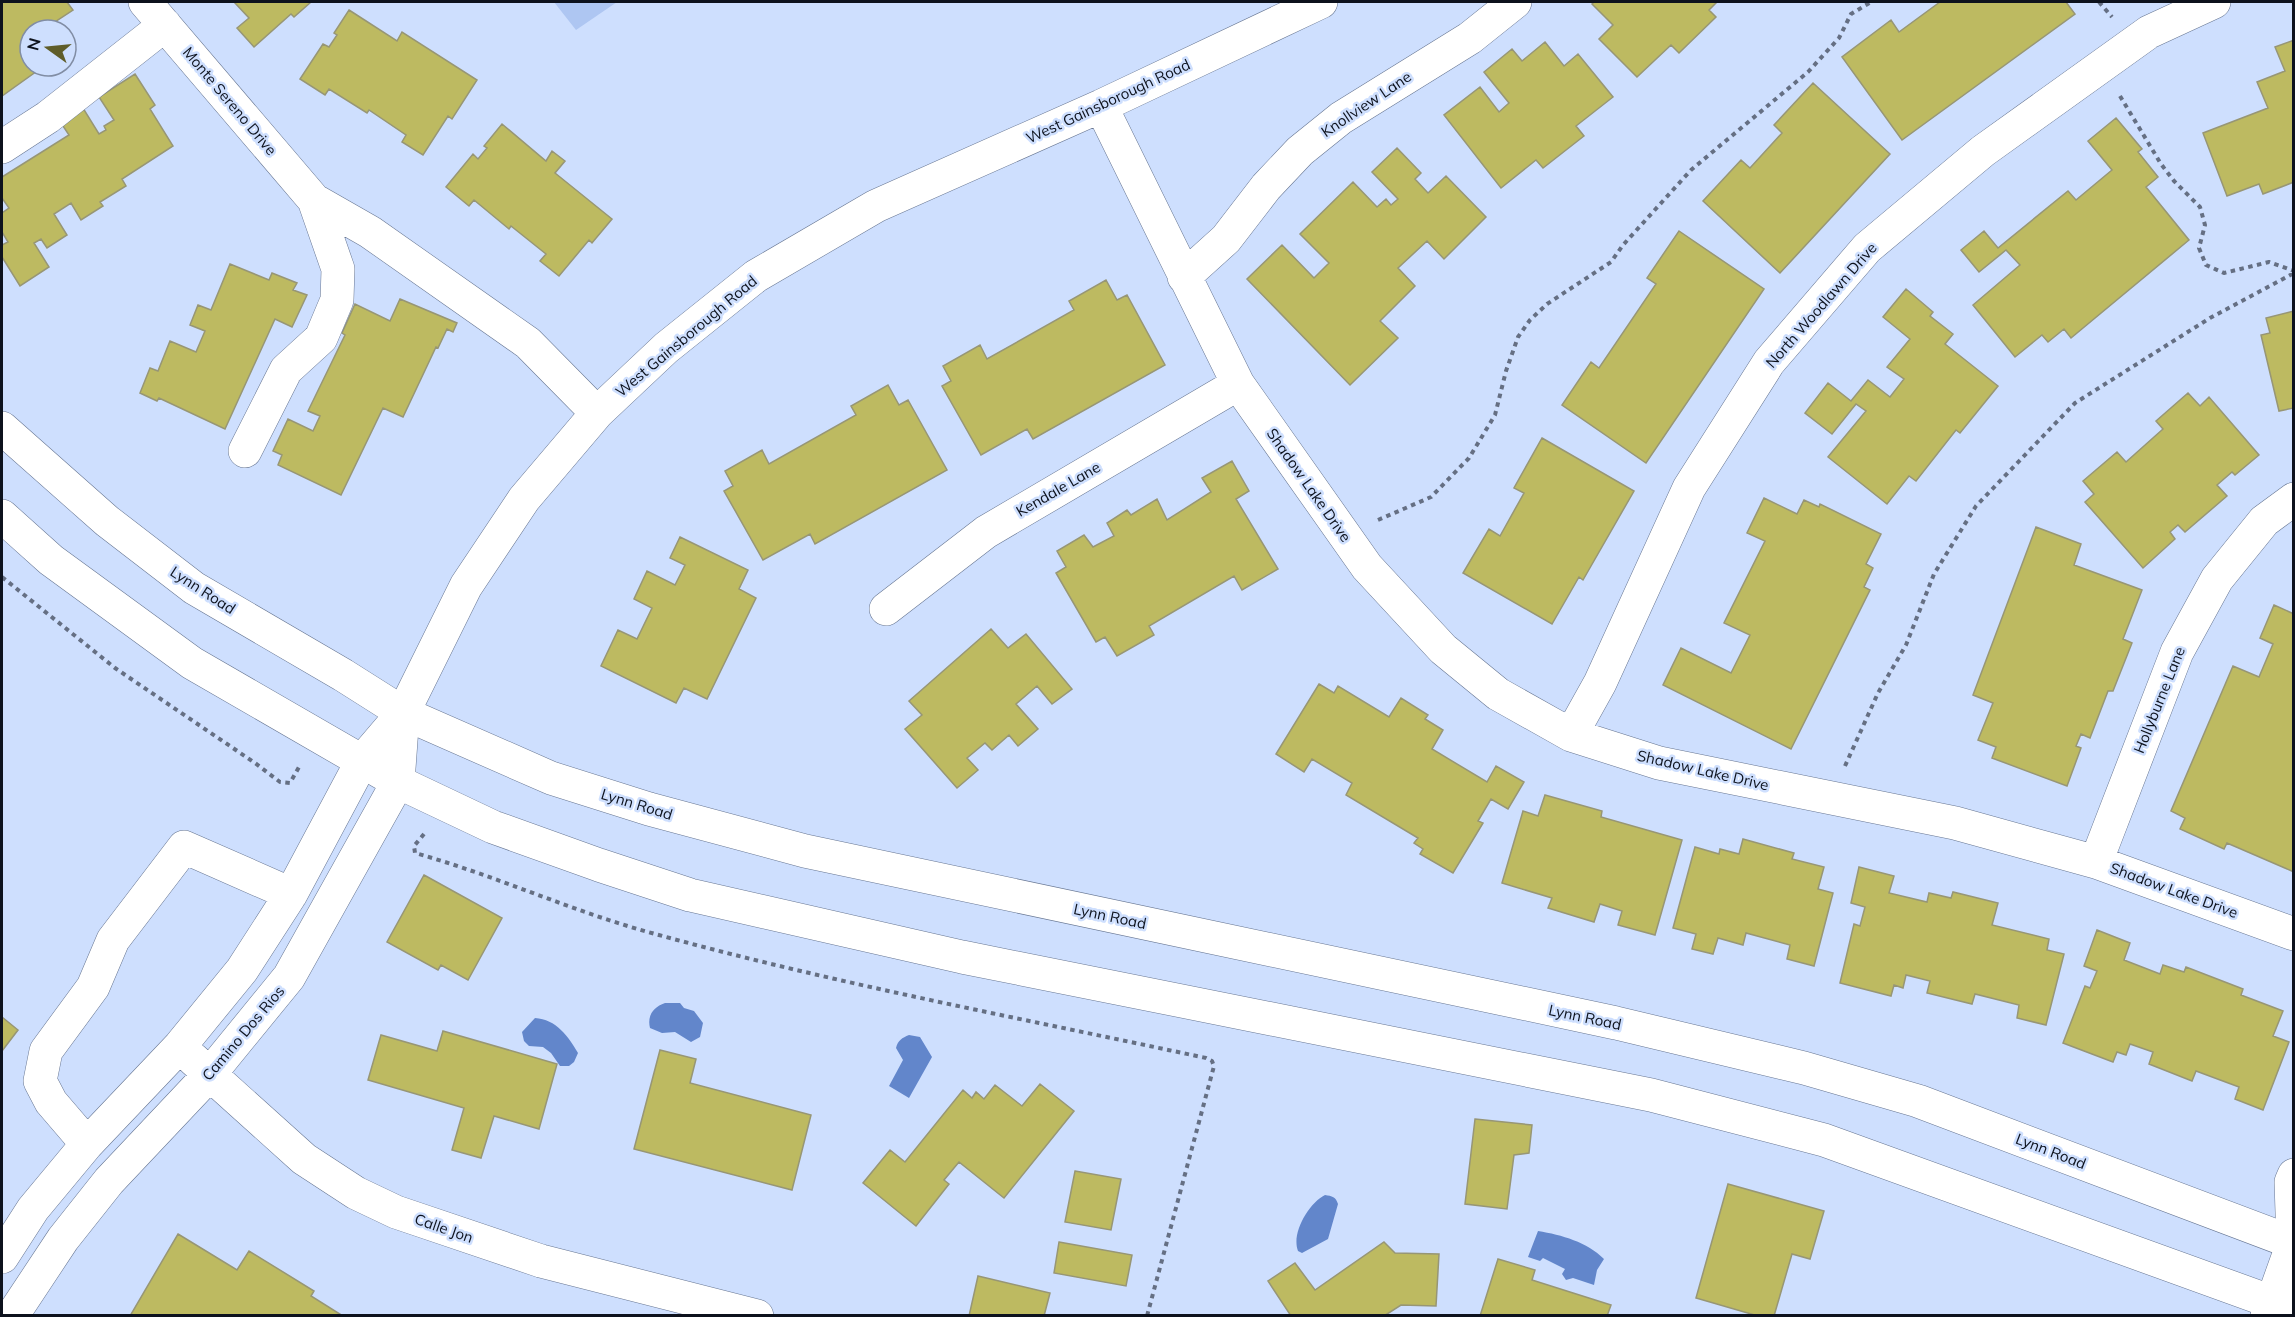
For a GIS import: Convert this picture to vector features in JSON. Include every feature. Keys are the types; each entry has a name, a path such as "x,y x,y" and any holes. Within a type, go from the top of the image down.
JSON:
{"street":[{"name":"West Gainsborough Road","path":"362,761 403,713 466,586 524,499 597,413 666,348 756,276 876,206 1101,106 1321,2"},
{"name":"Knollview Lane","path":"1184,277 1226,239 1266,187 1300,151 1341,118 1470,38 1515,2"},
{"name":"North Woodlawn Drive","path":"1571,735 1600,683 1689,488 1769,362 1867,248 1983,151 2149,32 2214,2"},
{"path":"2,147 48,117 155,13"},
{"name":"Monte Sereno Drive","path":"155,13 314,200"},
{"name":"Shadow Lake Drive","path":"1101,106 1238,384 1367,567 1443,650 1498,694 1571,735 1659,763 1955,823 2096,862 2294,934"},
{"path":"314,200 370,232 528,343 597,413"},
{"path":"245,451 286,370 321,338 337,300 338,269 314,200"},
{"name":"Kendale Lane","path":"886,609 986,532 1238,384"},
{"name":"Lynn Road","path":"2,428 107,521 194,588 343,675 403,713 551,778 649,809 805,851 1616,1023 1803,1068 1918,1101 2293,1243"},
{"name":"Hollyburne Lane","path":"2096,862 2177,652 2217,579 2264,520 2294,499"},
{"path":"2,516 51,560 192,663 398,782 493,828 690,895 962,957 1651,1095 1824,1140 2277,1310 2293,1243 2291,1182 2294,1175"},
{"name":"Camino Dos Rios","path":"12,1316 63,1239 109,1182 209,1075 289,977 398,782 403,713"},
{"path":"2,1257 33,1209 87,1144 180,1046 242,970 291,894 362,761"},
{"path":"87,1144 51,1102 40,1081 46,1051 93,987 113,940 184,847 291,894"},
{"name":"Calle Jon","path":"180,1046 209,1075 304,1159 356,1192 396,1212 541,1261 757,1316"}],"path":[{"path":"1344,534 1431,497 1469,458 1495,415 1506,371 1518,337 1530,320 1546,304 1611,262 1623,245 1691,170 1808,72 1839,38 1851,15 1871,2"},
{"path":"2099,68 2123,101 2161,164 2200,207 2205,225 2199,248 2206,265 2224,273 2269,262 2294,272"},
{"path":"1836,799 1846,761 1878,693 1906,645 1934,574 1977,506 2075,403 2210,318 2294,272"},
{"path":"2,577 115,668 280,782 290,783 299,767"},
{"path":"424,834 414,846 415,853 464,867 566,907 648,932 785,967 1212,1061 1214,1066 1148,1316"}],"shaded area":[{"path":"554,2 617,2 576,30"},
{"path":"665,1003 680,1003 684,1008 694,1011 703,1023 700,1037 691,1042 675,1032 662,1033 650,1028 649,1020 652,1013"},
{"path":"535,1018 555,1025 570,1041 578,1053 574,1062 569,1066 560,1066 551,1053 543,1047 529,1046 524,1041 522,1032"},
{"path":"909,1035 920,1037 932,1057 909,1098 889,1086 903,1060 896,1048 897,1045"},
{"path":"1325,1195 1333,1197 1338,1204 1328,1239 1302,1253 1298,1251 1296,1244 1299,1227 1308,1211"},
{"path":"1538,1231 1574,1240 1590,1248 1604,1259 1597,1270 1594,1285 1573,1278 1566,1280 1562,1274 1565,1269 1543,1258 1540,1261 1528,1257"}],"building":[{"path":"2,2 67,2 73,10 61,18 18,18 18,78 27,78 2,96"},
{"path":"234,2 311,2 294,17 291,14 254,47 237,28 249,18"},
{"path":"1594,2 1717,2 1709,10 1716,17 1679,53 1671,45 1637,77 1599,39 1613,25 1592,4"},
{"path":"1940,2 2066,2 2075,14 1902,140 1842,57 1891,20 1899,32"},
{"path":"349,10 397,41 402,32 477,80 452,119 448,116 423,155 402,142 406,135 369,110 367,113 329,89 325,95 300,79 323,44 329,47 337,35 334,33"},
{"path":"2294,40 2294,182 2263,194 2259,184 2227,196 2203,133 2268,108 2257,82 2285,71 2275,47"},
{"path":"1545,42 1564,66 1578,54 1613,97 1576,126 1584,136 1543,168 1536,160 1501,188 1444,115 1480,87 1499,112 1509,103 1484,72 1512,49 1522,61"},
{"path":"135,74 155,105 150,109 173,146 122,179 126,186 100,202 103,206 81,220 71,203 54,214 67,235 47,248 41,239 34,243 49,267 20,286 2,257 2,245 8,242 2,232 2,213 9,208 2,198 2,177 69,135 61,123 83,108 99,134 106,130 104,126 114,120 99,97"},
{"path":"1813,83 1890,154 1780,273 1703,201 1741,160 1750,168 1782,133 1774,125"},
{"path":"2116,118 2142,149 2138,152 2158,177 2146,187 2189,240 2071,338 2064,329 2048,342 2042,335 2015,357 1973,305 2020,265 2006,250 1979,272 1961,250 1984,231 1998,248 2068,191 2076,200 2112,170 2088,141"},
{"path":"502,124 546,161 552,151 565,161 555,173 612,219 592,243 589,240 559,276 540,261 546,254 511,226 509,229 474,200 469,206 446,187 473,154 478,159 487,148 484,146"},
{"path":"1397,148 1421,173 1415,179 1428,193 1446,176 1486,217 1444,259 1427,241 1398,268 1415,286 1380,321 1398,338 1350,385 1247,279 1282,245 1314,278 1329,263 1300,234 1353,182 1377,207 1386,199 1391,205 1398,199 1372,172"},
{"path":"1679,231 1764,289 1646,463 1562,405 1591,362 1599,368 1656,284 1647,278"},
{"path":"230,264 269,280 272,273 297,283 293,290 307,295 292,327 275,319 225,429 159,398 157,401 140,393 150,368 158,371 170,341 196,352 205,331 190,325 198,305 211,310"},
{"path":"1106,280 1117,300 1127,295 1165,365 1033,439 1027,429 981,455 942,386 951,381 943,366 980,345 987,359 1074,310 1069,301"},
{"path":"1906,289 1933,312 1930,316 1953,334 1945,344 1998,386 1960,433 1956,430 1916,481 1909,476 1887,504 1828,457 1866,411 1856,404 1832,434 1805,413 1828,383 1851,401 1868,380 1890,397 1904,379 1887,367 1910,339 1883,317"},
{"path":"400,299 457,323 453,332 447,329 438,348 436,347 403,417 383,408 341,495 278,465 282,455 273,451 288,419 313,431 320,416 308,411 345,335 342,333 355,304 390,321"},
{"path":"2294,311 2294,408 2279,411 2261,335 2270,333 2266,318"},
{"path":"888,385 899,405 908,400 947,470 815,544 810,534 763,560 724,491 733,486 725,471 762,450 769,464 856,415 851,406"},
{"path":"2188,393 2200,406 2209,397 2259,455 2235,475 2232,472 2217,485 2227,496 2185,532 2178,525 2170,532 2175,539 2143,568 2085,502 2094,494 2083,481 2117,452 2126,462 2163,429 2156,421"},
{"path":"1542,438 1634,491 1583,580 1579,577 1552,624 1463,573 1489,529 1500,536 1524,493 1514,488"},
{"path":"1232,461 1249,491 1236,499 1278,569 1242,590 1234,576 1149,626 1154,635 1117,656 1105,637 1096,642 1056,573 1066,567 1057,551 1084,535 1093,547 1114,536 1107,523 1127,510 1131,515 1157,499 1167,520 1211,492 1202,478"},
{"path":"1764,498 1797,514 1804,500 1819,507 1820,504 1881,534 1866,564 1873,568 1864,587 1870,590 1791,749 1663,685 1681,648 1731,673 1750,635 1724,623 1765,541 1747,533"},
{"path":"2036,527 2081,544 2074,565 2142,590 2123,639 2132,643 2113,691 2108,691 2090,738 2081,734 2076,746 2081,748 2067,786 1992,758 1996,747 1978,740 1993,703 1973,695"},
{"path":"680,537 748,570 739,589 756,598 707,699 684,688 676,703 601,666 618,630 637,639 652,608 634,599 647,571 675,585 685,565 670,558"},
{"path":"2274,605 2294,614 2294,872 2227,843 2224,849 2180,829 2185,818 2171,811 2233,666 2259,677 2273,644 2260,638"},
{"path":"991,629 1008,648 1026,634 1072,689 1052,704 1037,686 1016,704 1038,729 1018,746 1009,735 992,750 985,743 967,758 978,770 957,788 905,729 922,715 909,701"},
{"path":"1319,684 1334,693 1338,686 1389,717 1401,698 1428,715 1425,719 1443,730 1432,749 1487,782 1496,766 1524,782 1508,809 1491,799 1478,821 1483,823 1453,873 1420,854 1423,849 1414,843 1418,838 1346,795 1352,783 1312,759 1304,772 1276,754"},
{"path":"1545,795 1602,811 1601,817 1682,840 1655,935 1618,925 1622,911 1600,904 1594,922 1548,908 1552,898 1502,883 1523,811 1538,816"},
{"path":"1743,839 1794,853 1792,859 1824,867 1818,889 1833,893 1814,966 1787,959 1790,945 1746,933 1743,945 1718,938 1713,954 1692,949 1696,934 1673,928 1695,847 1719,854 1720,849 1739,854"},
{"path":"1859,867 1894,876 1889,893 1927,902 1929,893 1951,898 1953,892 1998,903 1992,925 2049,939 2047,950 2064,954 2046,1025 2017,1018 2019,1005 1975,994 1972,1004 1927,993 1930,981 1906,975 1903,988 1894,985 1891,996 1840,983 1854,924 1860,926 1865,907 1851,903"},
{"path":"424,875 502,918 468,980 441,965 438,970 387,942"},
{"path":"2097,930 2130,943 2124,960 2160,974 2163,965 2184,972 2186,967 2243,989 2241,995 2283,1011 2273,1036 2289,1042 2263,1110 2235,1099 2239,1087 2196,1071 2192,1081 2149,1064 2153,1052 2130,1044 2126,1055 2117,1052 2113,1062 2063,1043 2085,986 2090,988 2097,971 2084,966"},
{"path":"2,1017 18,1030 2,1051"},
{"path":"443,1031 557,1064 539,1129 494,1116 481,1158 452,1150 464,1108 368,1080 381,1035 437,1051"},
{"path":"660,1050 696,1059 690,1083 811,1115 792,1190 634,1149"},
{"path":"1040,1084 1074,1111 1004,1198 959,1162 944,1180 949,1184 916,1226 863,1183 890,1150 905,1162 963,1090 972,1098 976,1092 984,1099 995,1085 1022,1106"},
{"path":"1475,1119 1532,1125 1529,1153 1514,1155 1507,1209 1465,1204"},
{"path":"1075,1171 1121,1179 1111,1230 1065,1222"},
{"path":"1728,1184 1824,1211 1810,1259 1792,1254 1774,1316 1758,1316 1696,1298"},
{"path":"178,1234 237,1270 249,1251 314,1291 311,1296 343,1316 130,1316"},
{"path":"1059,1242 1132,1255 1126,1286 1054,1273"},
{"path":"1384,1242 1395,1253 1439,1254 1436,1306 1401,1305 1384,1316 1291,1316 1268,1281 1295,1263 1315,1290"},
{"path":"1498,1259 1535,1270 1532,1280 1611,1305 1607,1316 1480,1316"},
{"path":"978,1276 1050,1293 1044,1316 969,1316"}]}
